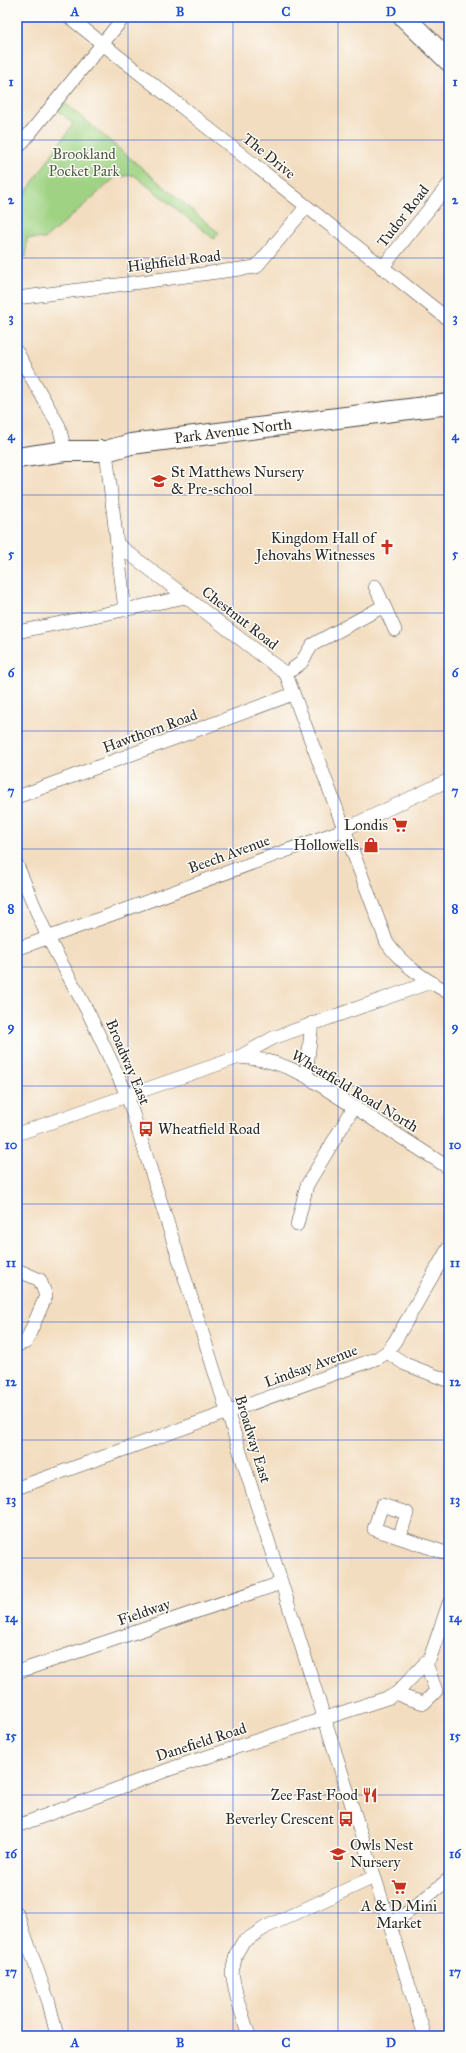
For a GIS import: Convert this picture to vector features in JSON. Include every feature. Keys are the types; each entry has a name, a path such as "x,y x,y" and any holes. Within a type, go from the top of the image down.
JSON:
{"main road":[{"path":"404,17 449,61"},
{"name":"Park Avenue North","path":"17,458 65,451 106,451 131,444 449,404"}],"street":[{"name":"The Drive","path":"69,17 449,320"},
{"path":"17,149 124,17"},
{"name":"Tudor Road","path":"382,268 449,184"},
{"name":"Highfield Road","path":"17,298 256,267 306,207"},
{"path":"17,352 59,426 65,451"},
{"path":"106,451 125,610"},
{"name":"Chestnut Road","path":"117,544 286,674"},
{"path":"375,586 395,630"},
{"path":"17,632 186,597"},
{"path":"384,606 312,645 301,663 286,674 343,830 387,943 403,963 449,993"},
{"name":"Hawthorn Road","path":"17,797 293,694"},
{"name":"Beech Avenue","path":"17,949 343,830 449,780"},
{"name":"Broadway East","path":"17,865 48,938 89,1014 127,1095 424,2036"},
{"path":"17,1134 239,1057 273,1038 431,982"},
{"path":"306,1076 312,1023"},
{"name":"Wheatfield Road North","path":"239,1057 261,1058 281,1064 306,1076 449,1168"},
{"path":"297,1225 307,1185 354,1107"},
{"name":"Lindsay Avenue","path":"17,1488 366,1364 387,1352 405,1326 449,1247"},
{"path":"17,1270 40,1280 46,1296 26,1342 17,1345"},
{"path":"387,1352 405,1364 449,1381"},
{"path":"400,1536 449,1554"},
{"name":"Fieldway","path":"17,1672 281,1583"},
{"name":"Danefield Road","path":"17,1826 173,1768 390,1697 397,1693 430,1658 449,1603"},
{"path":"397,1693 407,1698 424,1703 436,1691 426,1663"},
{"path":"249,2036 237,1998 232,1973 236,1954 243,1942 266,1926 374,1877"},
{"path":"389,1924 403,1916 449,1879"},
{"path":"17,1913 49,2002 57,2036"}],"green space":[{"name":"Brookland Pocket Park","path":"60,99 219,233 214,239 134,175 116,177 45,239 27,238 26,257 17,257 17,205 73,124 54,107"}],"place":[{"name":"St Matthews Nursery & Pre-school","path":"159,481"},
{"name":"Kingdom Hall of Jehovahs Witnesses","path":"387,547"},
{"name":"Londis","path":"400,825"},
{"name":"Hollowells","path":"371,845"},
{"name":"Wheatfield Road","path":"146,1129"},
{"name":"Zee Fast Food","path":"370,1795"},
{"name":"Beverley Crescent","path":"346,1819"},
{"name":"Owls Nest Nursery","path":"338,1854"},
{"name":"A & D Mini Market","path":"399,1887"}]}
